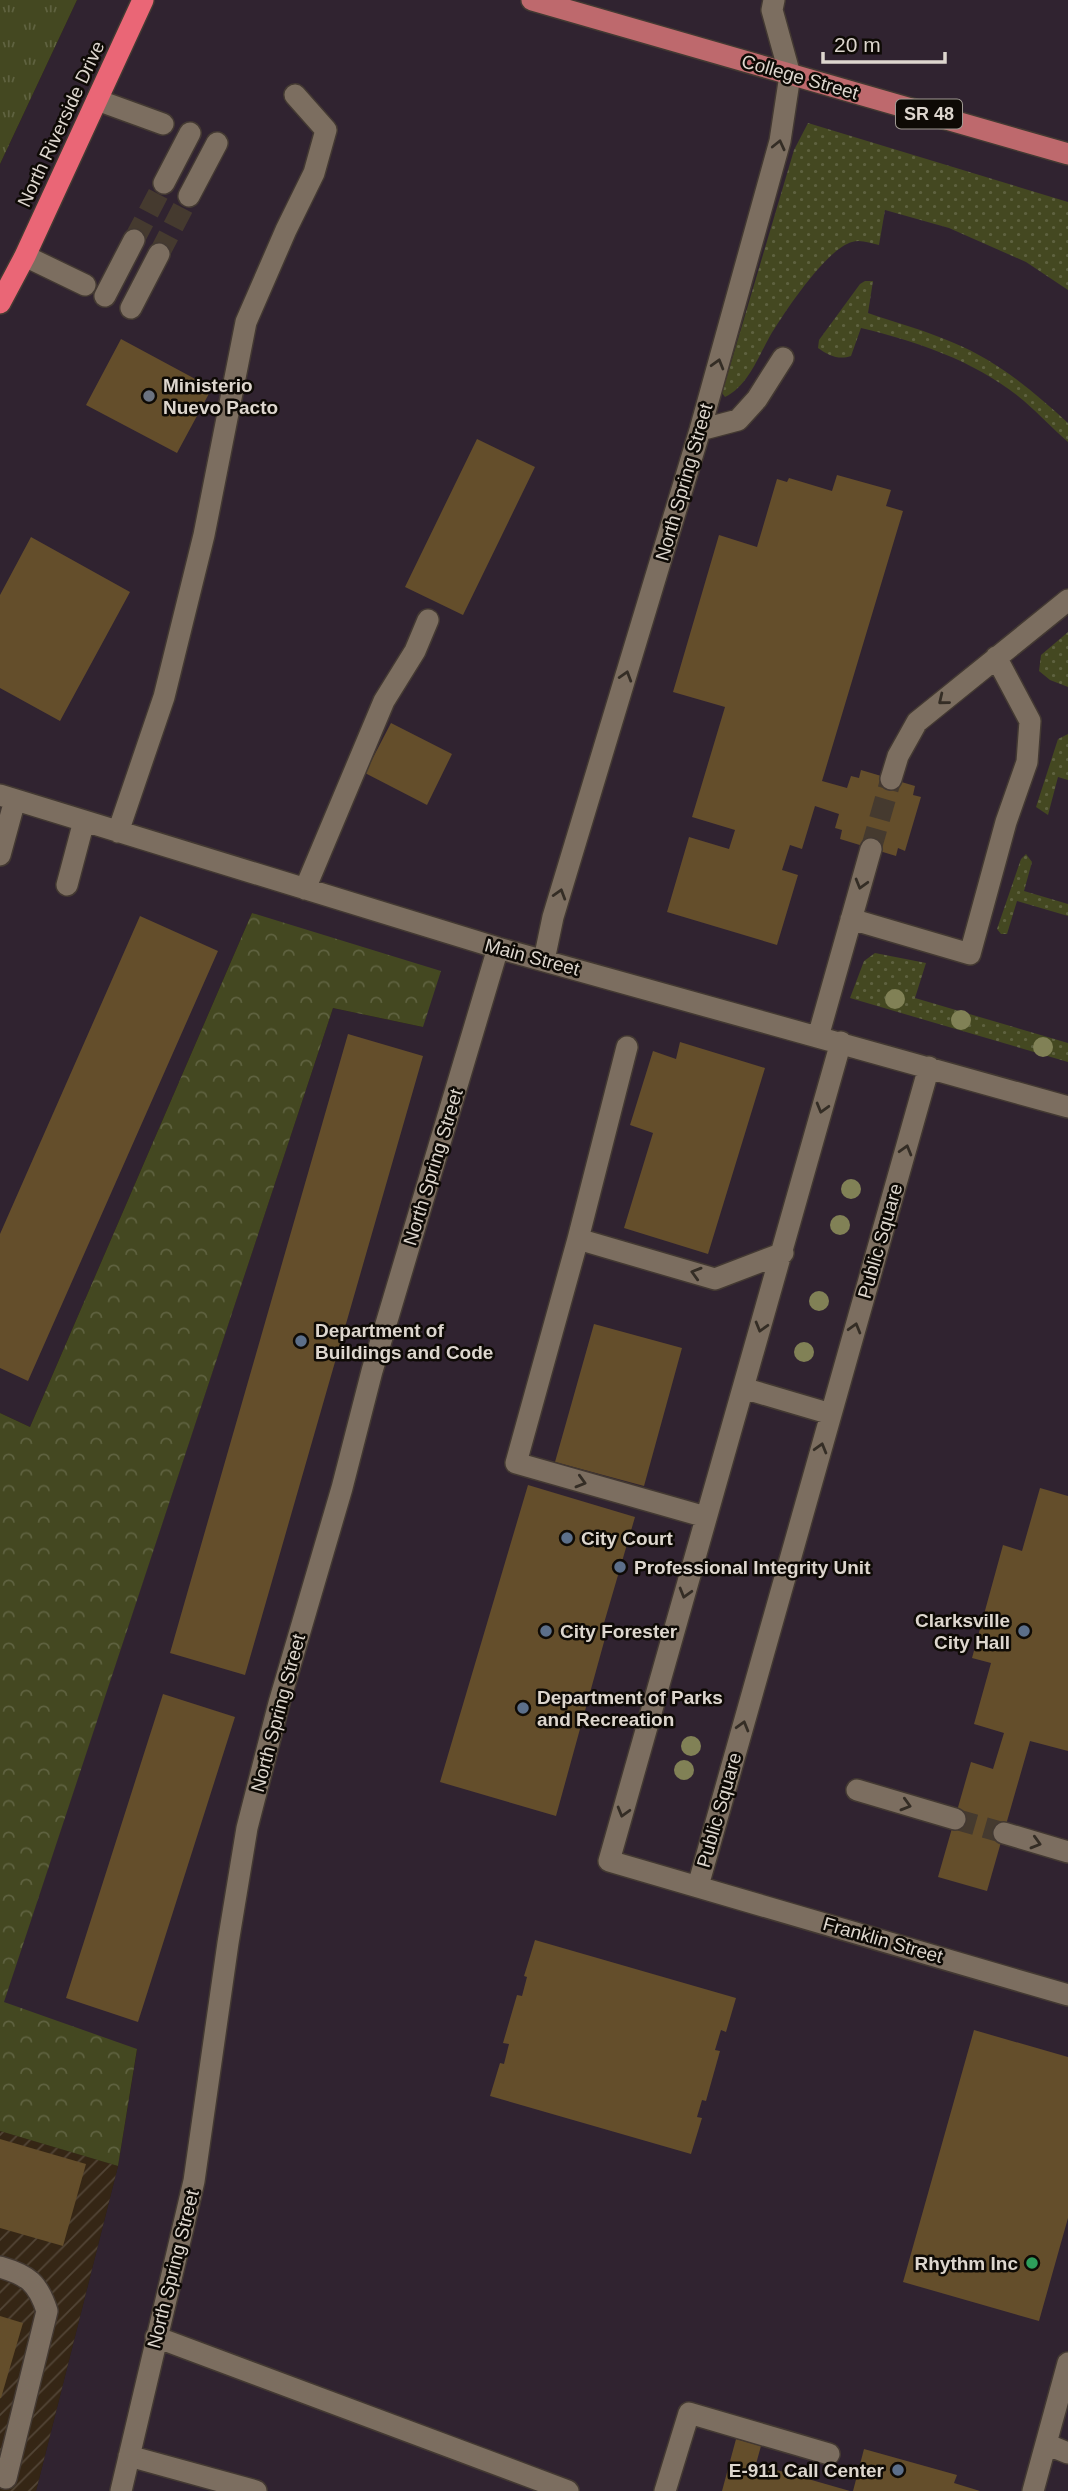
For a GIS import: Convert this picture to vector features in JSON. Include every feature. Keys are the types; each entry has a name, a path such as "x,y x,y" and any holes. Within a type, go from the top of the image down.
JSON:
{"highway":[{"name":"North Riverside Drive","path":"0,303 25,256 143,0"}],"main road":[{"name":"College Street","path":"532,0 562,4 790,75 1068,154"}],"street":[{"name":"North Spring Street","path":"544,960 557,904 700,430 780,141 790,75 772,10 774,0"},
{"path":"118,832 164,697 204,536 246,323 314,173 326,130 295,95"},
{"path":"97,100 163,124"},
{"path":"164,183 190,134"},
{"path":"189,196 217,143"},
{"path":"105,296 134,240"},
{"path":"131,308 159,254"},
{"path":"25,256 85,285"},
{"path":"700,430 737,420 757,399 783,358"},
{"path":"891,779 898,756 917,722 1068,600"},
{"path":"306,890 384,701 415,651 428,620"},
{"path":"851,919 970,954 1006,822 1027,762 1030,721 996,657"},
{"path":"0,855 7,798"},
{"name":"Main Street","path":"7,798 498,948 1068,1107"},
{"path":"67,886 84,821"},
{"path":"818,1037 871,849"},
{"name":"North Spring Street","path":"121,2491 194,2181 247,1828 279,1703 342,1488 372,1371 498,948"},
{"name":"Public Square","path":"841,1042 609,1861 698,1886 929,1067"},
{"path":"627,1047 578,1240 516,1463 706,1517"},
{"path":"578,1240 715,1279 783,1253"},
{"path":"743,1388 831,1414"},
{"path":"857,1790 955,1819"},
{"path":"1004,1833 1068,1852"},
{"name":"Franklin Street","path":"698,1886 1068,1995"},
{"path":"0,2267 22,2274 40,2291 47,2311 6,2478"},
{"path":"156,2337 568,2491"},
{"path":"1033,2491 1068,2363"},
{"path":"665,2491 689,2413 829,2454"},
{"path":"1046,2444 1068,2453"},
{"path":"129,2456 256,2491"}],"shaded area":[{"path":"77,0 1068,0 1068,2491 36,2491 118,2166 137,2050 3,2003 333,1008 423,1027 252,913 30,1427 0,1413 0,164"},
{"path":"0,2131 118,2166 36,2491 0,2491"}],"green space":[{"path":"0,0 77,0 0,164"},
{"path":"808,123 1068,202 1068,290 1026,262 949,228 885,210 879,245 855,241 830,256 806,283 785,313 746,378 725,397 722,393 794,150"},
{"path":"865,281 873,281 868,313 944,339 970,350 1000,368 1068,423 1068,442 1006,387 968,364 926,347 861,328 851,356 842,358 818,348 819,340"},
{"path":"1068,632 1068,687 1050,680 1039,671 1041,655"},
{"path":"1068,734 1068,780 1058,777 1048,815 1036,807 1058,739"},
{"path":"1026,854 1032,862 1024,891 1068,904 1068,916 1017,901 1007,934 1001,934 997,929 1021,859"},
{"path":"252,913 441,971 423,1027 333,1008 4,2002 137,2049 118,2166 0,2131 0,1413 30,1427"},
{"path":"875,953 926,963 915,998 1068,1043 1068,1062 850,998 864,961"}],"building":[{"name":"Ministerio Nuevo Pacto","path":"121,339 212,388 177,453 86,405"},
{"path":"477,439 535,467 463,615 405,587"},
{"path":"837,475 891,490 886,506 903,511 822,781 847,788 851,776 859,778 861,770 915,786 913,795 921,797 905,851 898,848 896,856 840,839 842,830 835,828 839,814 815,806 802,849 790,845 782,870 798,875 777,945 667,912 689,837 729,849 735,830 692,817 725,707 673,692 719,535 757,547 777,479 787,482 789,478 832,491"},
{"path":"31,537 130,592 60,721 0,688 0,595"},
{"path":"391,723 452,754 427,805 365,773"},
{"path":"140,916 218,951 28,1381 0,1368 0,1234"},
{"name":"Department of Buildings and Code","path":"348,1034 423,1056 245,1675 170,1653"},
{"path":"680,1042 765,1068 708,1254 624,1228 653,1133 630,1125 653,1051 676,1059"},
{"path":"594,1324 682,1348 644,1486 555,1462"},
{"name":"Department of Parks and Recreation","path":"528,1485 635,1517 602,1630 607,1631 556,1816 440,1782"},
{"name":"Clarksville City Hall","path":"1040,1488 1068,1496 1068,1751 1030,1741 987,1891 938,1877 971,1762 993,1769 1004,1733 974,1724 991,1663 972,1658 1003,1545 1022,1551"},
{"path":"163,1694 235,1717 138,2022 66,1998"},
{"path":"535,1940 736,1998 726,2032 721,2030 715,2050 720,2051 706,2101 702,2100 697,2117 702,2118 691,2154 490,2096 500,2063 504,2064 509,2044 503,2043 517,1995 522,1996 527,1977 524,1976"},
{"path":"974,2030 1068,2057 1068,2218 1039,2321 903,2282"},
{"path":"0,2139 86,2164 63,2246 0,2228"},
{"path":"0,2316 23,2323 1,2398 0,2398"},
{"path":"736,2439 761,2446 756,2464 850,2491 722,2491"},
{"path":"864,2449 957,2475 954,2483 980,2491 853,2491"}],"tunnel":[{"path":"134,240 164,183"},
{"path":"159,254 189,196"},
{"path":"871,849 891,779"},
{"path":"955,1819 1004,1833"}],"place":[{"name":"Ministerio Nuevo Pacto","path":"149,396"},
{"name":"Department of Buildings and Code","path":"301,1341"},
{"name":"City Court","path":"567,1538"},
{"name":"Professional Integrity Unit","path":"620,1567"},
{"name":"City Forester","path":"546,1631"},
{"name":"Clarksville City Hall","path":"1024,1631"},
{"name":"Department of Parks and Recreation","path":"523,1708"},
{"name":"Rhythm Inc","path":"1032,2263"},
{"name":"E-911 Call Center","path":"898,2470"}]}
